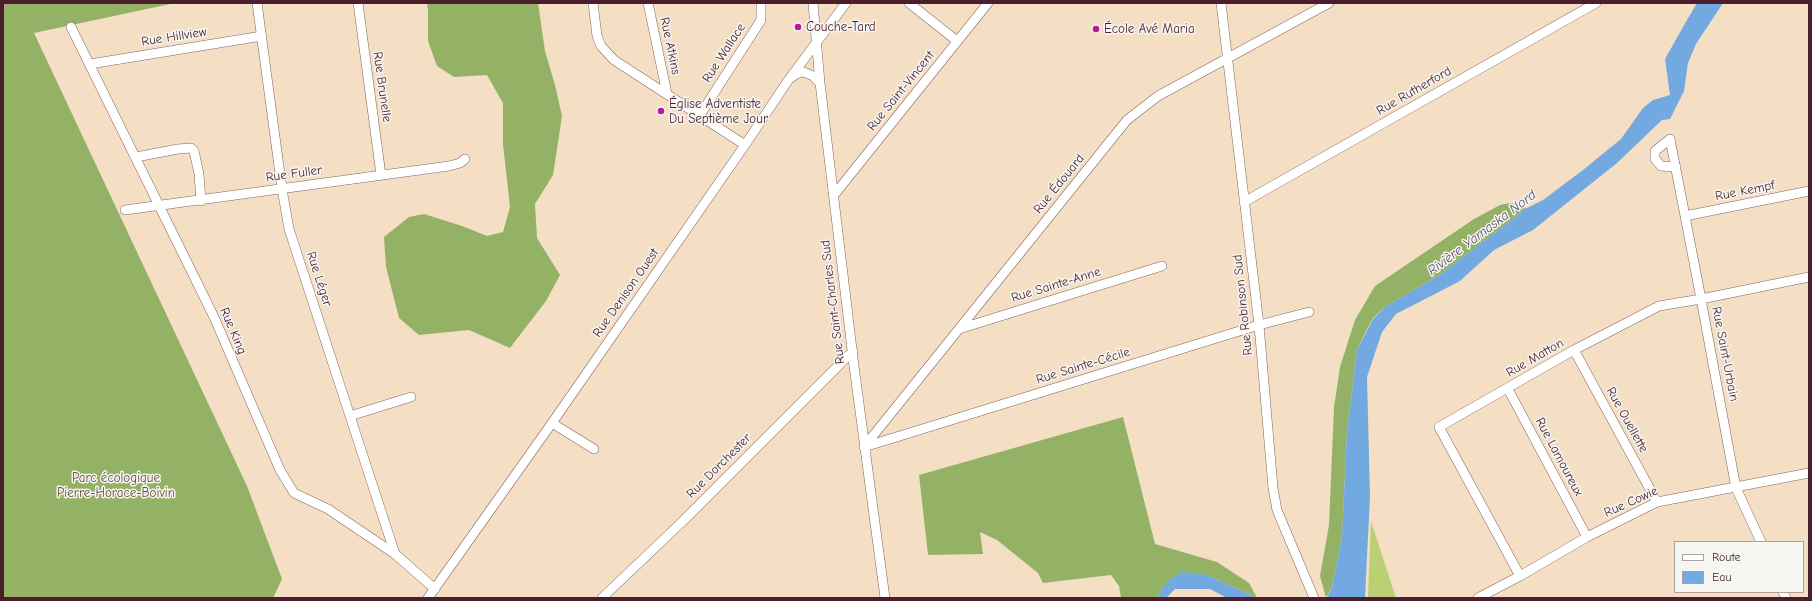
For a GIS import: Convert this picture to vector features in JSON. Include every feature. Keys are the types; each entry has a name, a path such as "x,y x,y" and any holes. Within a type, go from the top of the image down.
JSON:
{"street":[{"name":"Rue Léger","path":"257,3 282,189 289,229 395,554"},
{"name":"Rue Brunelle","path":"358,3 381,175"},
{"path":"593,3 597,36 601,46 614,60 745,145"},
{"name":"Rue Atkins","path":"648,3 667,94"},
{"name":"Rue Wallace","path":"700,115 760,20 761,3"},
{"name":"Rue Saint-Charles Sud","path":"813,3 820,83 864,447 886,598"},
{"name":"Rue Denison Ouest","path":"428,598 552,423 787,82 846,3"},
{"path":"909,3 957,41"},
{"name":"Rue Saint-Vincent","path":"834,195 988,3"},
{"name":"Rue Robinson Sud","path":"1221,3 1259,325 1273,488 1277,510 1314,598"},
{"name":"Rue Édouard","path":"864,447 1127,120 1158,96 1329,3"},
{"name":"Rue Rutherford","path":"1244,202 1596,3"},
{"name":"Rue King","path":"71,27 214,317 280,470 294,493 328,509 395,554 435,589"},
{"name":"Rue Hillview","path":"90,64 262,36"},
{"path":"787,82 796,74 804,72 813,76 820,83"},
{"path":"136,157 191,148 194,151 199,174 201,200"},
{"name":"Rue Fuller","path":"125,210 449,166 460,163 465,159"},
{"name":"Rue Saint-Urbain","path":"1676,167 1736,488 1761,541"},
{"name":"Rue Kempf","path":"1685,216 1809,191"},
{"name":"Rue Sainte-Anne","path":"959,330 1162,266"},
{"name":"Rue Matton","path":"1520,576 1439,427 1574,350 1659,306 1809,277"},
{"name":"Rue Sainte-Cécile","path":"864,447 1259,325 1309,312"},
{"name":"Rue Ouellette","path":"1574,350 1657,502"},
{"name":"Rue Dorchester","path":"602,598 683,521 853,351"},
{"name":"Rue Lamoureux","path":"1508,389 1587,537"},
{"path":"350,416 411,397"},
{"path":"552,423 594,449"},
{"name":"Rue Cowie","path":"1478,598 1520,576 1587,537 1657,502 1809,473"}],"green space":[{"name":"Parc écologique Pierre-Horace-Boivin","path":"3,3 175,3 34,33 247,486 282,579 273,598 3,598"},
{"path":"427,3 538,3 545,51 562,116 553,175 535,204 537,238 560,275 546,301 510,348 469,330 419,335 399,318 386,267 384,237 409,217 424,214 487,236 503,232 510,207 503,144 503,103 487,75 454,77 437,66 428,41"},
{"path":"1510,203 1527,208 1441,274 1385,307 1373,318 1357,350 1347,432 1342,537 1332,587 1326,598 1320,576 1329,525 1334,407 1340,367 1355,320 1375,286 1474,219 1500,205"},
{"path":"1123,417 1155,544 1217,562 1249,583 1257,598 1207,575 1161,590 1158,598 1121,598 1119,586 1111,575 1043,583 1038,573 997,540 980,532 983,554 928,555 919,475"},
{"path":"1371,521 1396,598 1368,598"}],"water":[{"name":"Rivière Yamaska Nord","path":"1697,3 1723,3 1696,44 1688,63 1684,91 1670,119 1662,120 1617,163 1533,230 1494,250 1460,281 1396,314 1382,332 1367,377 1370,496 1365,598 1327,598 1332,587 1342,537 1347,432 1357,350 1373,319 1385,307 1441,274 1527,208 1543,200 1583,170 1621,139 1643,108 1653,100 1670,95 1665,59"},
{"path":"1183,572 1207,575 1257,598 1227,598 1210,589 1175,589 1166,598 1158,598 1161,590 1171,578"}],"place":[{"name":"Couche-Tard","path":"798,27"},
{"name":"École Avé Maria","path":"1096,29"},
{"name":"Église Adventiste Du Septième Jour","path":"661,111"}]}
